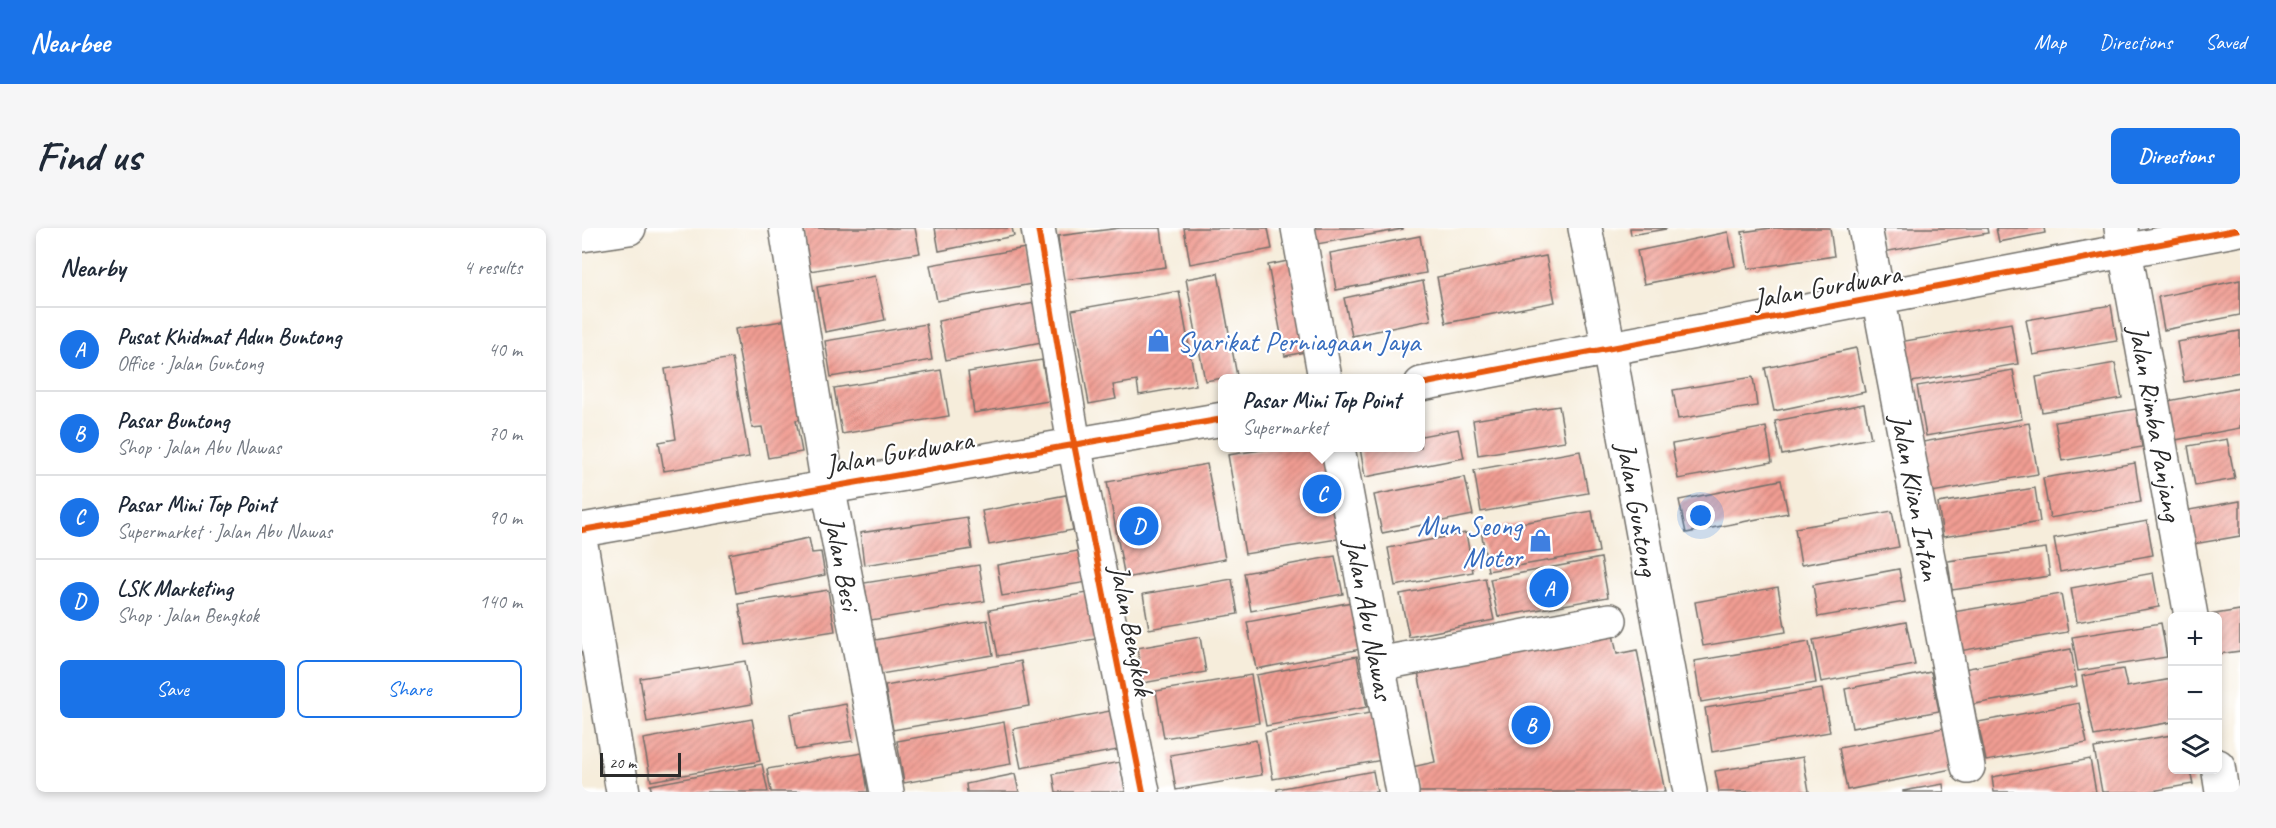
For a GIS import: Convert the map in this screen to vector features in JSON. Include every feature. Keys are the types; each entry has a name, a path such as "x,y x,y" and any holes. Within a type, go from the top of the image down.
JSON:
{"street":[{"path":"582,235 629,228"},
{"name":"Jalan Besi","path":"786,228 828,486 887,792"},
{"name":"Jalan Bengkok","path":"1038,228 1074,444 1143,792"},
{"path":"1298,228 1325,374"},
{"name":"Jalan Guntong","path":"1585,228 1690,792"},
{"name":"Jalan Klian Intan","path":"1865,228 1968,767"},
{"name":"Jalan Gurdwara","path":"1425,383 1879,298 2123,240 2240,230"},
{"name":"Jalan Rimba Panjang","path":"2123,240 2190,612"},
{"name":"Jalan Gurdwara","path":"582,530 1218,420"},
{"name":"Jalan Abu Nawas","path":"1339,452 1402,792"},
{"path":"582,550 623,792"},
{"path":"1378,664 1610,620"},
{"path":"2219,774 2222,792"}],"building":[{"path":"803,228 915,228 920,253 810,271"},
{"path":"935,228 1012,228 1014,236 939,251"},
{"path":"1120,228 1161,228 1166,267 1063,280 1058,236"},
{"path":"1184,228 1268,228 1272,249 1190,264"},
{"path":"1315,228 1403,228 1403,229 1317,244"},
{"path":"1630,228 1665,228 1666,229 1631,235"},
{"path":"1771,228 1830,228 1834,256 1748,269 1742,232"},
{"path":"1880,228 1987,228 1988,233 1884,252"},
{"path":"1996,228 2044,228 2045,233 1999,242"},
{"path":"1728,232 1735,266 1644,284 1637,251"},
{"path":"1420,236 1426,273 1336,290 1330,253"},
{"path":"1025,248 1032,284 937,301 930,265"},
{"path":"1546,256 1555,302 1446,323 1437,277"},
{"path":"1293,260 1310,351 1285,356 1268,265"},
{"path":"1218,273 1237,374 1218,374 1218,379 1205,381 1186,279"},
{"path":"875,276 885,320 825,332 817,287"},
{"path":"2240,280 2240,315 2164,330 2158,297"},
{"path":"1423,281 1431,320 1352,336 1344,298"},
{"path":"1179,291 1196,385 1139,395 1137,381 1113,385 1116,399 1089,404 1072,310"},
{"path":"1040,302 1047,341 946,360 938,321"},
{"path":"2111,305 2117,341 2033,355 2026,320"},
{"path":"793,319 812,418 796,420 802,452 768,458 762,427 752,428 735,329"},
{"path":"2011,323 2018,364 1906,383 1899,342"},
{"path":"926,324 932,360 831,377 825,341"},
{"path":"2240,331 2240,372 2184,382 2177,342"},
{"path":"1856,348 1865,392 1774,411 1765,368"},
{"path":"732,358 749,457 664,471 659,442 676,439 665,369"},
{"path":"1042,360 1049,401 974,413 968,372"},
{"path":"2115,363 2122,398 2042,412 2036,377"},
{"path":"941,370 949,416 842,434 834,388"},
{"path":"2013,370 2022,419 1926,436 1917,386"},
{"path":"1753,377 1757,406 1678,419 1673,390"},
{"path":"2240,387 2240,428 2170,441 2163,402"},
{"path":"1864,404 1871,438 1782,455 1775,421"},
{"path":"1559,406 1565,441 1478,455 1473,420"},
{"path":"2136,409 2142,447 2062,461 2055,422"},
{"path":"2029,423 2038,474 1926,493 1917,443"},
{"path":"1766,427 1772,462 1678,479 1672,444"},
{"path":"1458,429 1464,458 1365,477 1361,452 1425,452 1425,435"},
{"path":"2227,439 2235,479 2195,486 2188,446"},
{"path":"1580,451 1588,493 1481,512 1474,470"},
{"path":"1248,452 1325,452 1344,538 1245,554 1228,455"},
{"path":"2135,463 2141,502 2050,518 2043,478"},
{"path":"1207,464 1225,559 1125,578 1107,482"},
{"path":"1465,477 1473,515 1382,533 1374,495"},
{"path":"1781,480 1788,513 1686,533 1679,500"},
{"path":"2035,488 2040,522 1943,537 1938,503"},
{"path":"1066,495 1073,530 989,545 982,511"},
{"path":"2240,501 2240,536 2194,544 2189,510"},
{"name":"Mun Seong Motor","path":"1592,511 1599,552 1488,571 1481,530"},
{"path":"1892,511 1899,547 1801,565 1795,528"},
{"path":"967,517 972,549 864,565 860,533"},
{"path":"2147,521 2153,555 2060,572 2054,538"},
{"path":"1466,533 1473,572 1395,586 1388,548"},
{"path":"809,538 812,553 821,552 825,575 736,593 729,554"},
{"path":"2046,548 2050,576 1952,590 1948,561"},
{"path":"1089,549 1094,581 1002,596 997,565"},
{"path":"1335,556 1343,594 1251,611 1244,573"},
{"path":"1601,558 1608,597 1498,617 1490,579"},
{"path":"979,565 985,601 871,620 864,583"},
{"path":"1899,569 1905,602 1818,617 1813,585"},
{"path":"2153,573 2159,607 2077,622 2071,588"},
{"path":"1485,578 1494,620 1409,637 1400,594"},
{"path":"1232,579 1238,614 1149,629 1143,594"},
{"path":"1778,587 1786,632 1703,646 1695,602"},
{"path":"828,590 835,631 746,645 739,604"},
{"path":"1093,592 1101,638 998,656 989,610"},
{"path":"2061,594 2068,632 1954,652 1947,613"},
{"path":"1352,602 1361,649 1256,669 1247,622"},
{"path":"2240,610 2240,651 2222,654 2222,613"},
{"path":"987,620 993,655 881,674 875,640"},
{"path":"1906,622 1915,665 1821,682 1813,640"},
{"path":"2161,623 2167,657 2078,671 2072,637"},
{"path":"1611,624 1617,654 1637,650 1665,792 1417,792 1412,767 1435,762 1416,661"},
{"path":"1200,637 1206,672 1143,683 1137,648"},
{"path":"1809,642 1816,683 1701,702 1694,661"},
{"path":"2071,649 2077,686 1964,706 1958,670"},
{"path":"1357,656 1367,707 1266,726 1256,675"},
{"path":"745,661 752,704 647,722 640,678"},
{"path":"1021,661 1029,706 893,730 885,686"},
{"path":"2123,669 2127,687 2168,680 2168,723 2094,736 2082,676"},
{"path":"1931,672 1939,711 1852,728 1845,689"},
{"path":"1251,675 1259,723 1164,738 1156,691"},
{"path":"1822,689 1830,732 1712,752 1705,708"},
{"path":"2079,703 2087,743 1986,761 1978,722"},
{"path":"846,704 853,741 796,750 790,714"},
{"path":"1115,710 1123,749 1021,768 1013,729"},
{"path":"1375,712 1383,760 1273,779 1265,732"},
{"path":"752,719 760,761 651,781 643,739"},
{"path":"1004,722 1011,764 904,783 897,741"},
{"path":"1943,728 1952,769 1847,790 1839,748"},
{"path":"2168,736 2168,774 2191,774 2193,784 2146,792 2102,792 2094,748"},
{"path":"1256,740 1262,775 1176,790 1170,755"},
{"path":"862,753 868,792 771,792 767,769"},
{"path":"1803,757 1809,791 1719,792 1715,771"},
{"path":"2090,759 2096,792 1994,792 1992,777"},
{"path":"1120,762 1126,792 1056,792 1053,774"},
{"path":"762,764 768,792 652,792 650,785"},
{"path":"1373,771 1377,792 1277,792 1277,789"},
{"path":"1015,774 1019,792 967,792 966,784"},
{"path":"1943,784 1944,792 1903,792 1903,791"}],"cycle path":[{"path":"1038,228 1074,444 1143,792"},
{"path":"1425,383 2240,229"},
{"path":"582,530 1218,420"}],"place":[{"name":"Syarikat Perniagaan Jaya","path":"1159,341"},
{"name":"Pasar Mini Top Point","path":"1322,494"},
{"name":"LSK Marketing","path":"1139,526"},
{"name":"Mun Seong Motor","path":"1540,541"},
{"name":"Pusat Khidmat Adun Buntong","path":"1549,588"},
{"name":"Pasar Buntong","path":"1531,725"}]}
